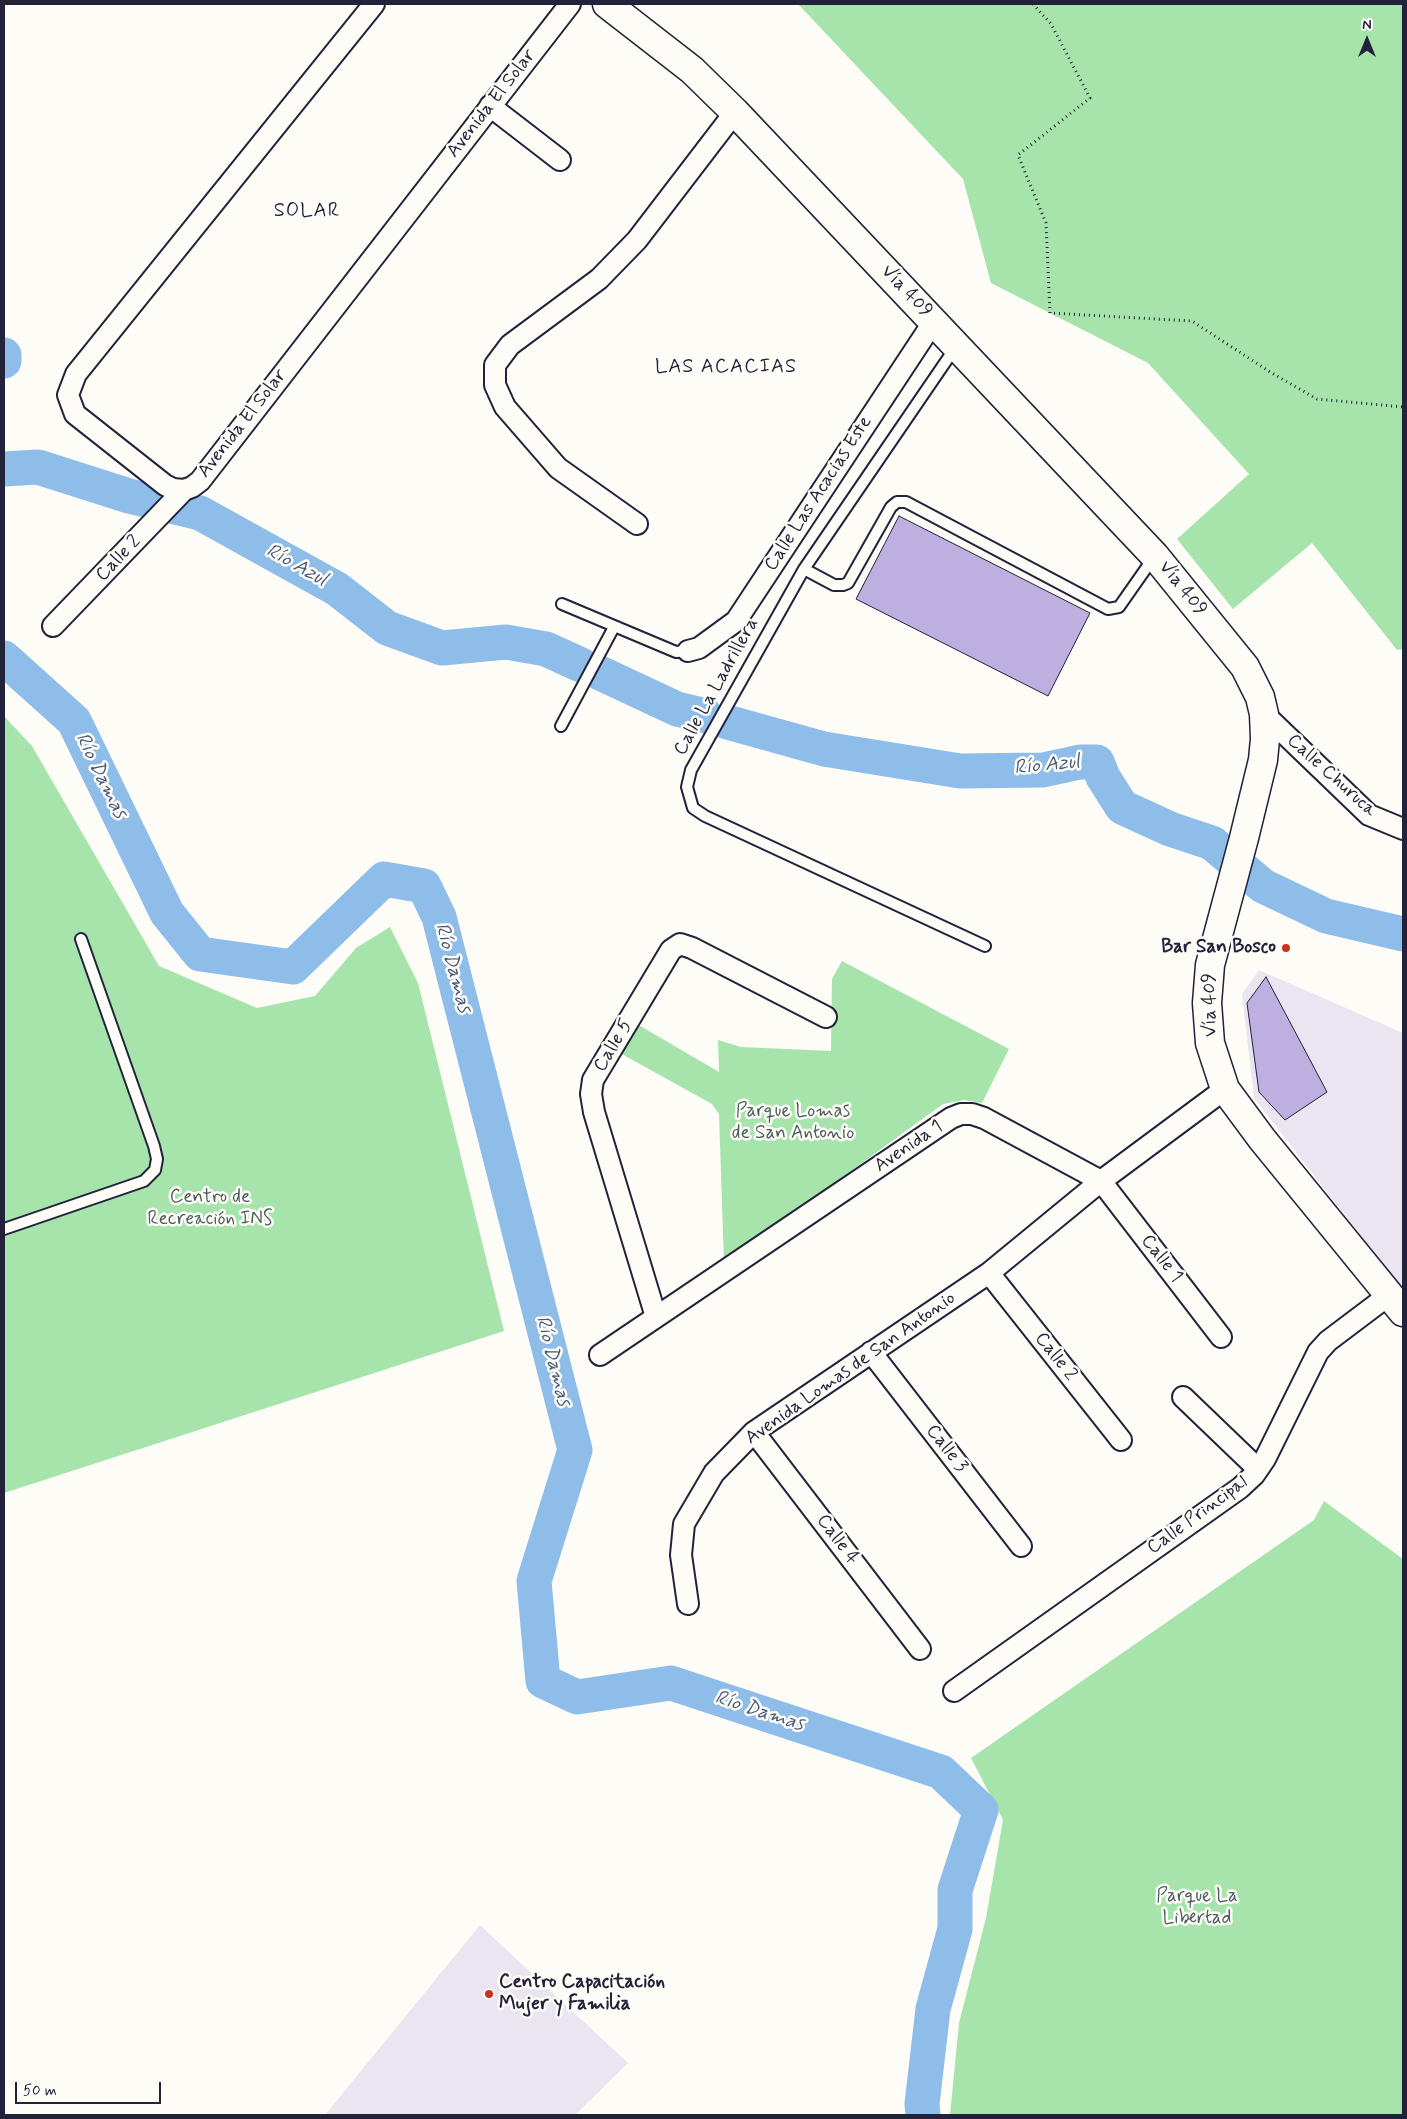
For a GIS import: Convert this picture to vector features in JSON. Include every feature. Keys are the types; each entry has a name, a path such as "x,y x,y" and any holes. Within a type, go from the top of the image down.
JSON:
{"street":[{"name":"Avenida El Solar","path":"374,4 76,374 68,394 75,414 165,485 180,494 200,481 570,4"},
{"name":"Vía 409","path":"607,4 692,70 735,112 1155,556 1244,667 1260,696 1264,714 1262,760 1244,838 1210,965 1206,1004 1210,1043 1225,1089 1262,1139 1396,1303"},
{"path":"490,106 560,160"},
{"path":"637,524 558,468 505,408 495,385 495,365 510,345 598,279 638,240 735,112"},
{"name":"Calle Las Acacias Este","path":"688,651 699,648 736,620 934,321"},
{"name":"Calle 2","path":"53,626 161,516 180,494"},
{"name":"Calle Churuca","path":"1264,714 1370,815 1403,829"},
{"name":"Calle 5","path":"656,1317 594,1112 591,1094 593,1080 671,950 680,944 692,948 826,1017"},
{"path":"1101,1181 1225,1089"},
{"name":"Avenida 1","path":"600,1355 952,1118 962,1114 972,1114 984,1118 1101,1181"},
{"name":"Avenida Lomas de San Antonio","path":"688,1604 681,1555 684,1524 714,1473 754,1432 989,1273 1101,1181"},
{"name":"Calle 1","path":"1101,1181 1221,1337"},
{"name":"Calle 2","path":"989,1273 1120,1440"},
{"name":"Calle Principal","path":"954,1691 1240,1488 1265,1460 1318,1352 1328,1341 1396,1303"},
{"name":"Calle 3","path":"871,1352 1021,1546"},
{"path":"1183,1397 1258,1469"},
{"name":"Calle 4","path":"754,1432 920,1649"}],"lane":[{"name":"Calle La Ladrillera","path":"957,346 804,569 691,770 687,787 693,808 705,816 985,946"},
{"path":"804,569 834,585 843,586 848,582 891,507 897,502 906,502 1108,609 1119,607 1155,556"},
{"path":"562,604 676,652 688,651"},
{"path":"562,726 614,627"},
{"path":"4,1229 144,1181 155,1170 157,1159 154,1146 81,939"}],"path":[{"path":"1033,4 1051,24 1090,98 1018,155 1046,223 1050,313 1192,321 1270,372 1317,399 1403,407"}],"shaded area":[{"path":"1259,970 1403,1033 1403,1283 1399,1285 1254,1098 1242,994"},
{"name":"Centro Capacitación Mujer y Familia","path":"480,1925 628,2063 575,2115 325,2115"}],"green space":[{"path":"798,4 1403,4 1403,649 1397,650 1312,543 1233,609 1177,539 1249,474 1148,363 991,283 963,179"},
{"name":"Centro de Recreación INS","path":"4,716 32,746 159,966 257,1008 315,996 356,948 390,927 418,983 504,1331 4,1493"},
{"name":"Parque Lomas de San Antonio","path":"842,961 1009,1049 982,1103 964,1100 943,1104 724,1263 719,1114 712,1104 620,1053 637,1024 719,1072 718,1040 741,1047 831,1051 832,979"},
{"name":"Parque La Libertad","path":"1324,1501 1403,1559 1403,2115 950,2115 959,2023 986,1918 1003,1820 971,1758 1314,1520"}],"building":[{"path":"899,516 1090,613 1048,696 856,599"},
{"path":"1266,977 1327,1092 1285,1120 1259,1092 1247,1003"}],"waterway":[{"name":"Río Damas","path":"4,355 4,361"},
{"name":"Río Azul","path":"4,469 38,467 129,496 200,513 337,589 387,628 442,648 506,642 546,649 581,665"},
{"name":"Río Damas","path":"4,658 74,721 167,913 200,954 293,967 384,879 424,886 439,917 575,1450 534,1581 543,1681 577,1697 671,1683 941,1772 981,1810 955,1890 955,1929 933,2009 922,2104 923,2115"},
{"name":"Río Azul","path":"600,673 677,709 706,716"},
{"name":"Río Azul","path":"727,722 824,749 960,771 1043,770 1080,762 1097,762 1103,777 1122,807 1170,829 1212,843 1263,886 1326,916 1403,934"}],"place":[{"name":"Bar San Bosco","path":"1286,948"},
{"name":"Centro Capacitación Mujer y Familia","path":"489,1994"}],"district":[{"name":"SOLAR","path":"307,212"},
{"name":"LAS ACACIAS","path":"726,368"}]}
